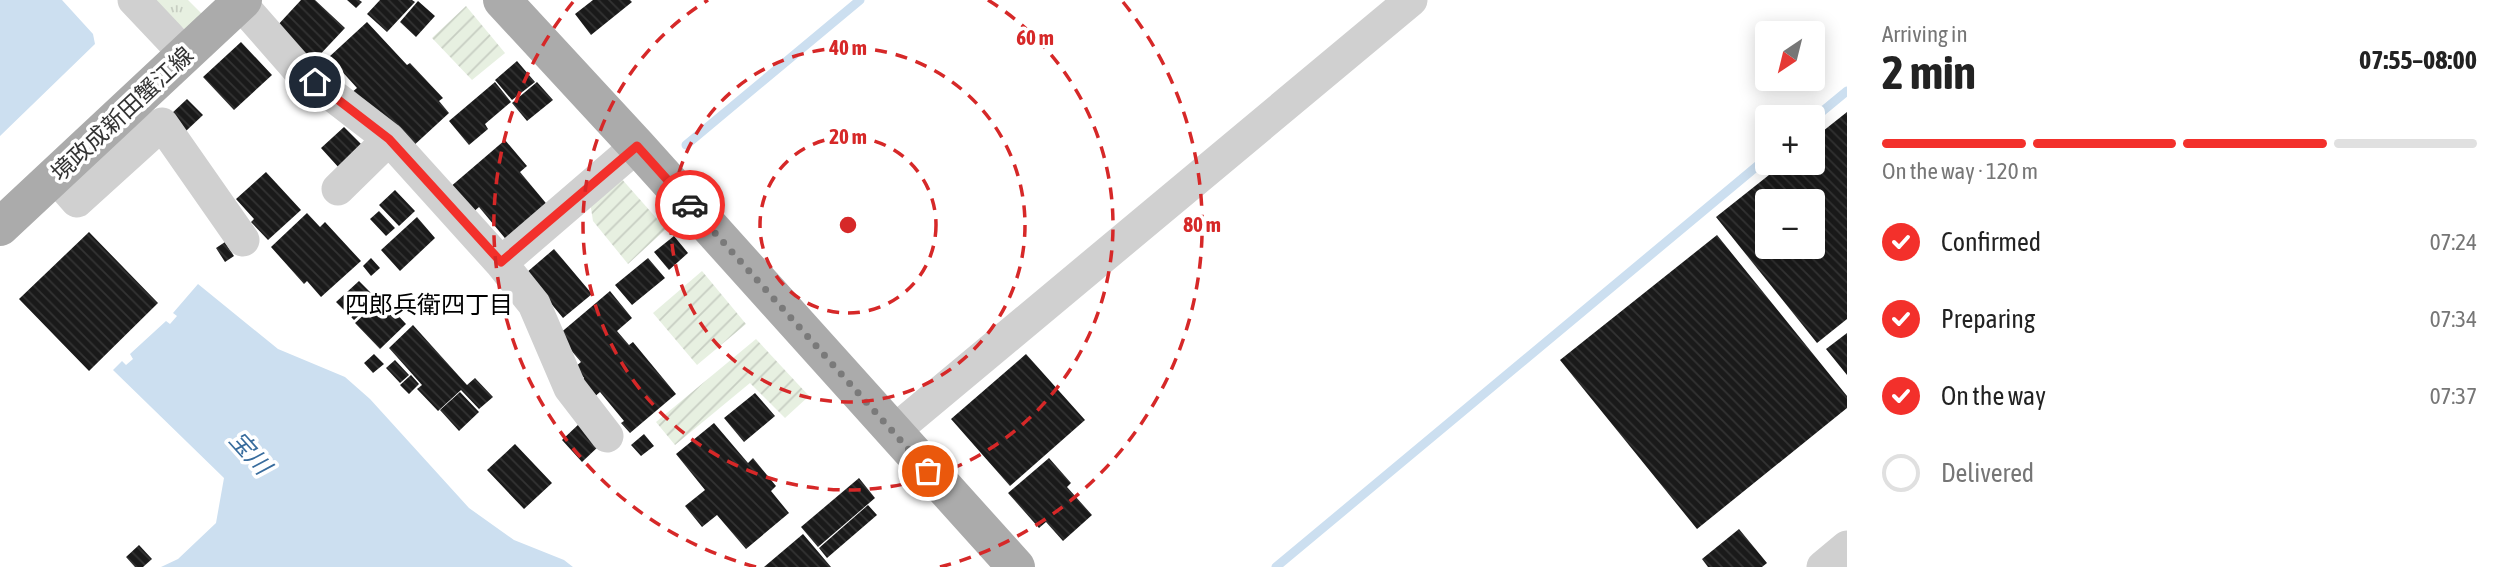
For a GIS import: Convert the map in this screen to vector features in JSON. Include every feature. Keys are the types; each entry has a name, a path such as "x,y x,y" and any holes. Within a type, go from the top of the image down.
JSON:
{"main road":[{"path":"502,0 1016,567"},
{"name":"境政成新田蟹江線","path":"0,227 241,1"}],"street":[{"path":"134,0 186,55"},
{"path":"893,432 1411,0"},
{"path":"241,1 297,68 389,139 501,262 534,304 570,388 607,436"},
{"path":"55,176 77,201 162,124 243,240"},
{"path":"338,189 389,139"},
{"path":"501,262 637,146"},
{"path":"1824,567 1847,547"}],"green space":[{"path":"149,0 188,0 203,15 189,32 158,10"},
{"path":"466,6 505,53 472,80 432,38"},
{"path":"620,177 666,229 628,264 593,221 590,202"},
{"path":"702,271 746,324 697,365 653,313"},
{"path":"756,339 809,396 785,418 750,383 675,445 656,422"}],"water":[{"path":"0,0 62,0 93,34 95,44 0,136"},
{"name":"宝川","path":"198,284 278,349 345,377 370,399 469,508 514,540 564,560 573,567 161,567 178,559 216,523 224,478 113,370 122,361 126,365 133,359 130,354 166,321 170,324 177,316 173,313"}],"building":[{"path":"301,0 315,0 345,28 314,61 276,27"},
{"path":"347,0 359,0 362,2 356,8"},
{"path":"380,0 415,2 387,32 367,14"},
{"path":"593,0 632,2 591,35 575,14"},
{"path":"418,1 435,16 416,37 400,22"},
{"path":"367,22 407,65 410,63 443,98 439,101 449,113 411,148 351,93 357,88 329,57"},
{"path":"241,42 272,75 234,110 203,77"},
{"path":"517,61 535,82 512,100 495,80"},
{"path":"495,82 511,102 485,124 488,129 469,145 449,121"},
{"path":"537,82 553,100 527,121 512,103"},
{"path":"187,99 203,115 186,131 170,115"},
{"path":"1847,112 1847,319 1817,343 1716,217 1769,175 1825,175 1825,129"},
{"path":"344,127 364,147 340,169 321,148"},
{"path":"505,140 527,166 520,172 550,208 509,243 479,207 471,214 449,188"},
{"path":"266,172 301,210 268,240 251,222 254,219 236,199"},
{"path":"395,190 415,211 399,226 379,205"},
{"path":"379,211 395,228 386,236 370,219"},
{"path":"307,213 320,227 325,222 361,261 321,297 307,281 304,284 271,247"},
{"path":"417,217 435,238 400,271 381,250"},
{"path":"89,232 158,303 89,371 19,299"},
{"path":"1717,235 1847,396 1847,408 1697,529 1560,360"},
{"path":"674,236 688,253 669,270 654,252"},
{"path":"225,242 234,256 225,262 216,248"},
{"path":"554,249 592,294 563,318 526,273"},
{"path":"371,258 380,268 371,276 363,266"},
{"path":"648,258 665,278 632,305 615,285"},
{"path":"359,281 377,299 354,320 336,302"},
{"path":"610,291 632,318 617,331 629,345 633,342 676,394 630,433 621,423 624,421 600,392 593,398 580,382 584,378 575,367 581,362 558,335"},
{"path":"382,298 406,324 380,349 355,323"},
{"path":"413,325 467,385 475,378 493,397 479,409 461,390 438,411 417,389 422,385 389,348"},
{"path":"1847,333 1847,375 1826,349"},
{"path":"374,354 384,364 373,373 364,363"},
{"path":"1026,354 1085,420 1010,486 951,419"},
{"path":"395,360 409,375 400,383 386,368"},
{"path":"411,375 419,384 409,394 400,385"},
{"path":"460,392 479,412 459,431 440,410"},
{"path":"755,393 775,416 744,442 724,418"},
{"path":"580,423 600,445 582,462 562,440"},
{"path":"714,423 748,463 753,458 776,486 771,491 789,513 746,549 717,515 702,527 685,506 705,490 676,454"},
{"path":"644,434 654,446 641,456 631,445"},
{"path":"515,444 552,483 524,509 487,470"},
{"path":"1049,458 1071,483 1067,487 1092,515 1063,541 1046,522 1039,528 1008,493"},
{"path":"859,478 875,498 818,547 801,527"},
{"path":"868,505 877,515 827,558 819,548"},
{"path":"1739,529 1767,563 1762,567 1708,567 1702,559"},
{"path":"803,534 831,567 764,567"},
{"path":"139,545 152,559 143,567 135,567 126,557"}],"waterway":[{"path":"686,145 860,0"},
{"path":"1825,109 1847,91"},
{"path":"1276,567 1755,168"}],"way so far":[{"path":"690,205 928,471"}],"district":[{"name":"四郎兵衛四丁目","path":"429,305"}],"route":[{"path":"315,82 389,139 501,262 637,146 690,205"}]}
